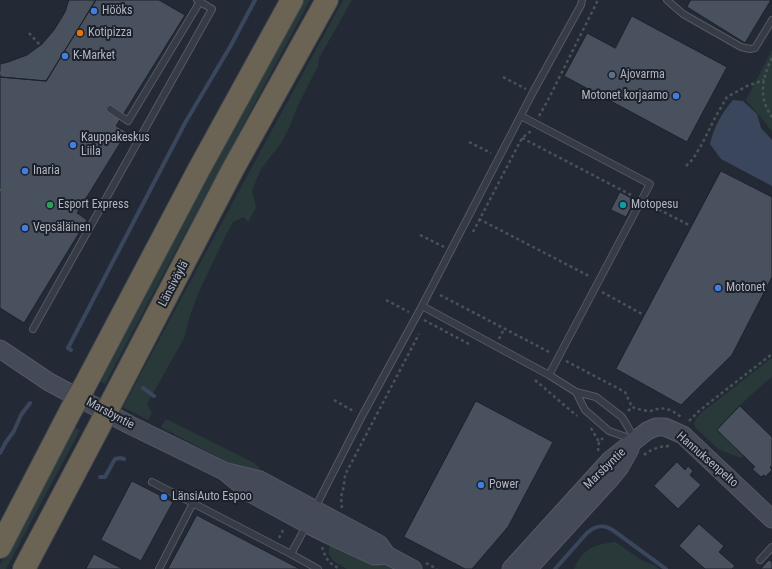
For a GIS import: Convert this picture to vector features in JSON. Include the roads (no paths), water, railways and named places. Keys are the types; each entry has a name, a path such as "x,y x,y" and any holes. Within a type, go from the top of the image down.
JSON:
{"highway":[{"path":"262,54 280,0"},
{"path":"0,547 84,387 292,0"},
{"name":"Länsiväylä","path":"24,569 234,169 327,0"}],"main road":[{"name":"Marsbyntie","path":"0,349 49,382 224,472 252,494 311,517 329,535 374,556 387,555 413,569"},
{"name":"Hannuksenpelto","path":"635,440 647,431 656,427 665,427 683,435 772,519"},
{"name":"Marsbyntie","path":"511,569 610,460 635,440"},
{"name":"Marsbyntie","path":"528,569 611,478 620,467 635,440"}],"lane":[{"path":"291,554 362,416 422,306 521,116 581,5 582,0"},
{"path":"667,0 683,14 741,47 750,50 755,48 772,20"},
{"path":"33,329 212,9 199,1 128,122 110,109"},
{"path":"521,116 650,184 549,375"},
{"path":"422,306 549,375 576,392 596,397 622,417 635,440"},
{"path":"576,392 585,410 609,431 635,440"},
{"path":"152,482 318,569"},
{"path":"159,569 193,503"},
{"path":"760,560 772,547"}],"water":[{"path":"733,100 743,101 757,114 761,128 772,140 772,186 721,159 710,144 718,121"}],"waterway":[{"path":"71,350 68,348 185,123 230,47 255,0"},
{"path":"143,388 154,396"},
{"path":"0,453 14,431 21,415 30,403"},
{"path":"100,477 105,477 115,459 124,459"},
{"path":"555,569 587,533 600,526 607,527 614,531 666,569"}],"place":[{"name":"Hööks","path":"94,11"},
{"name":"Kotipizza","path":"80,33"},
{"name":"K-Market","path":"65,56"},
{"name":"Ajovarma","path":"612,75"},
{"name":"Motonet korjaamo","path":"676,96"},
{"name":"Kauppakeskus Liila","path":"73,145"},
{"name":"Inaria","path":"25,171"},
{"name":"Esport Express","path":"50,205"},
{"name":"Motopesu","path":"623,205"},
{"name":"Vepsäläinen","path":"25,228"},
{"name":"Motonet","path":"718,288"},
{"name":"Power","path":"481,485"},
{"name":"LänsiAuto Espoo","path":"164,497"}]}
